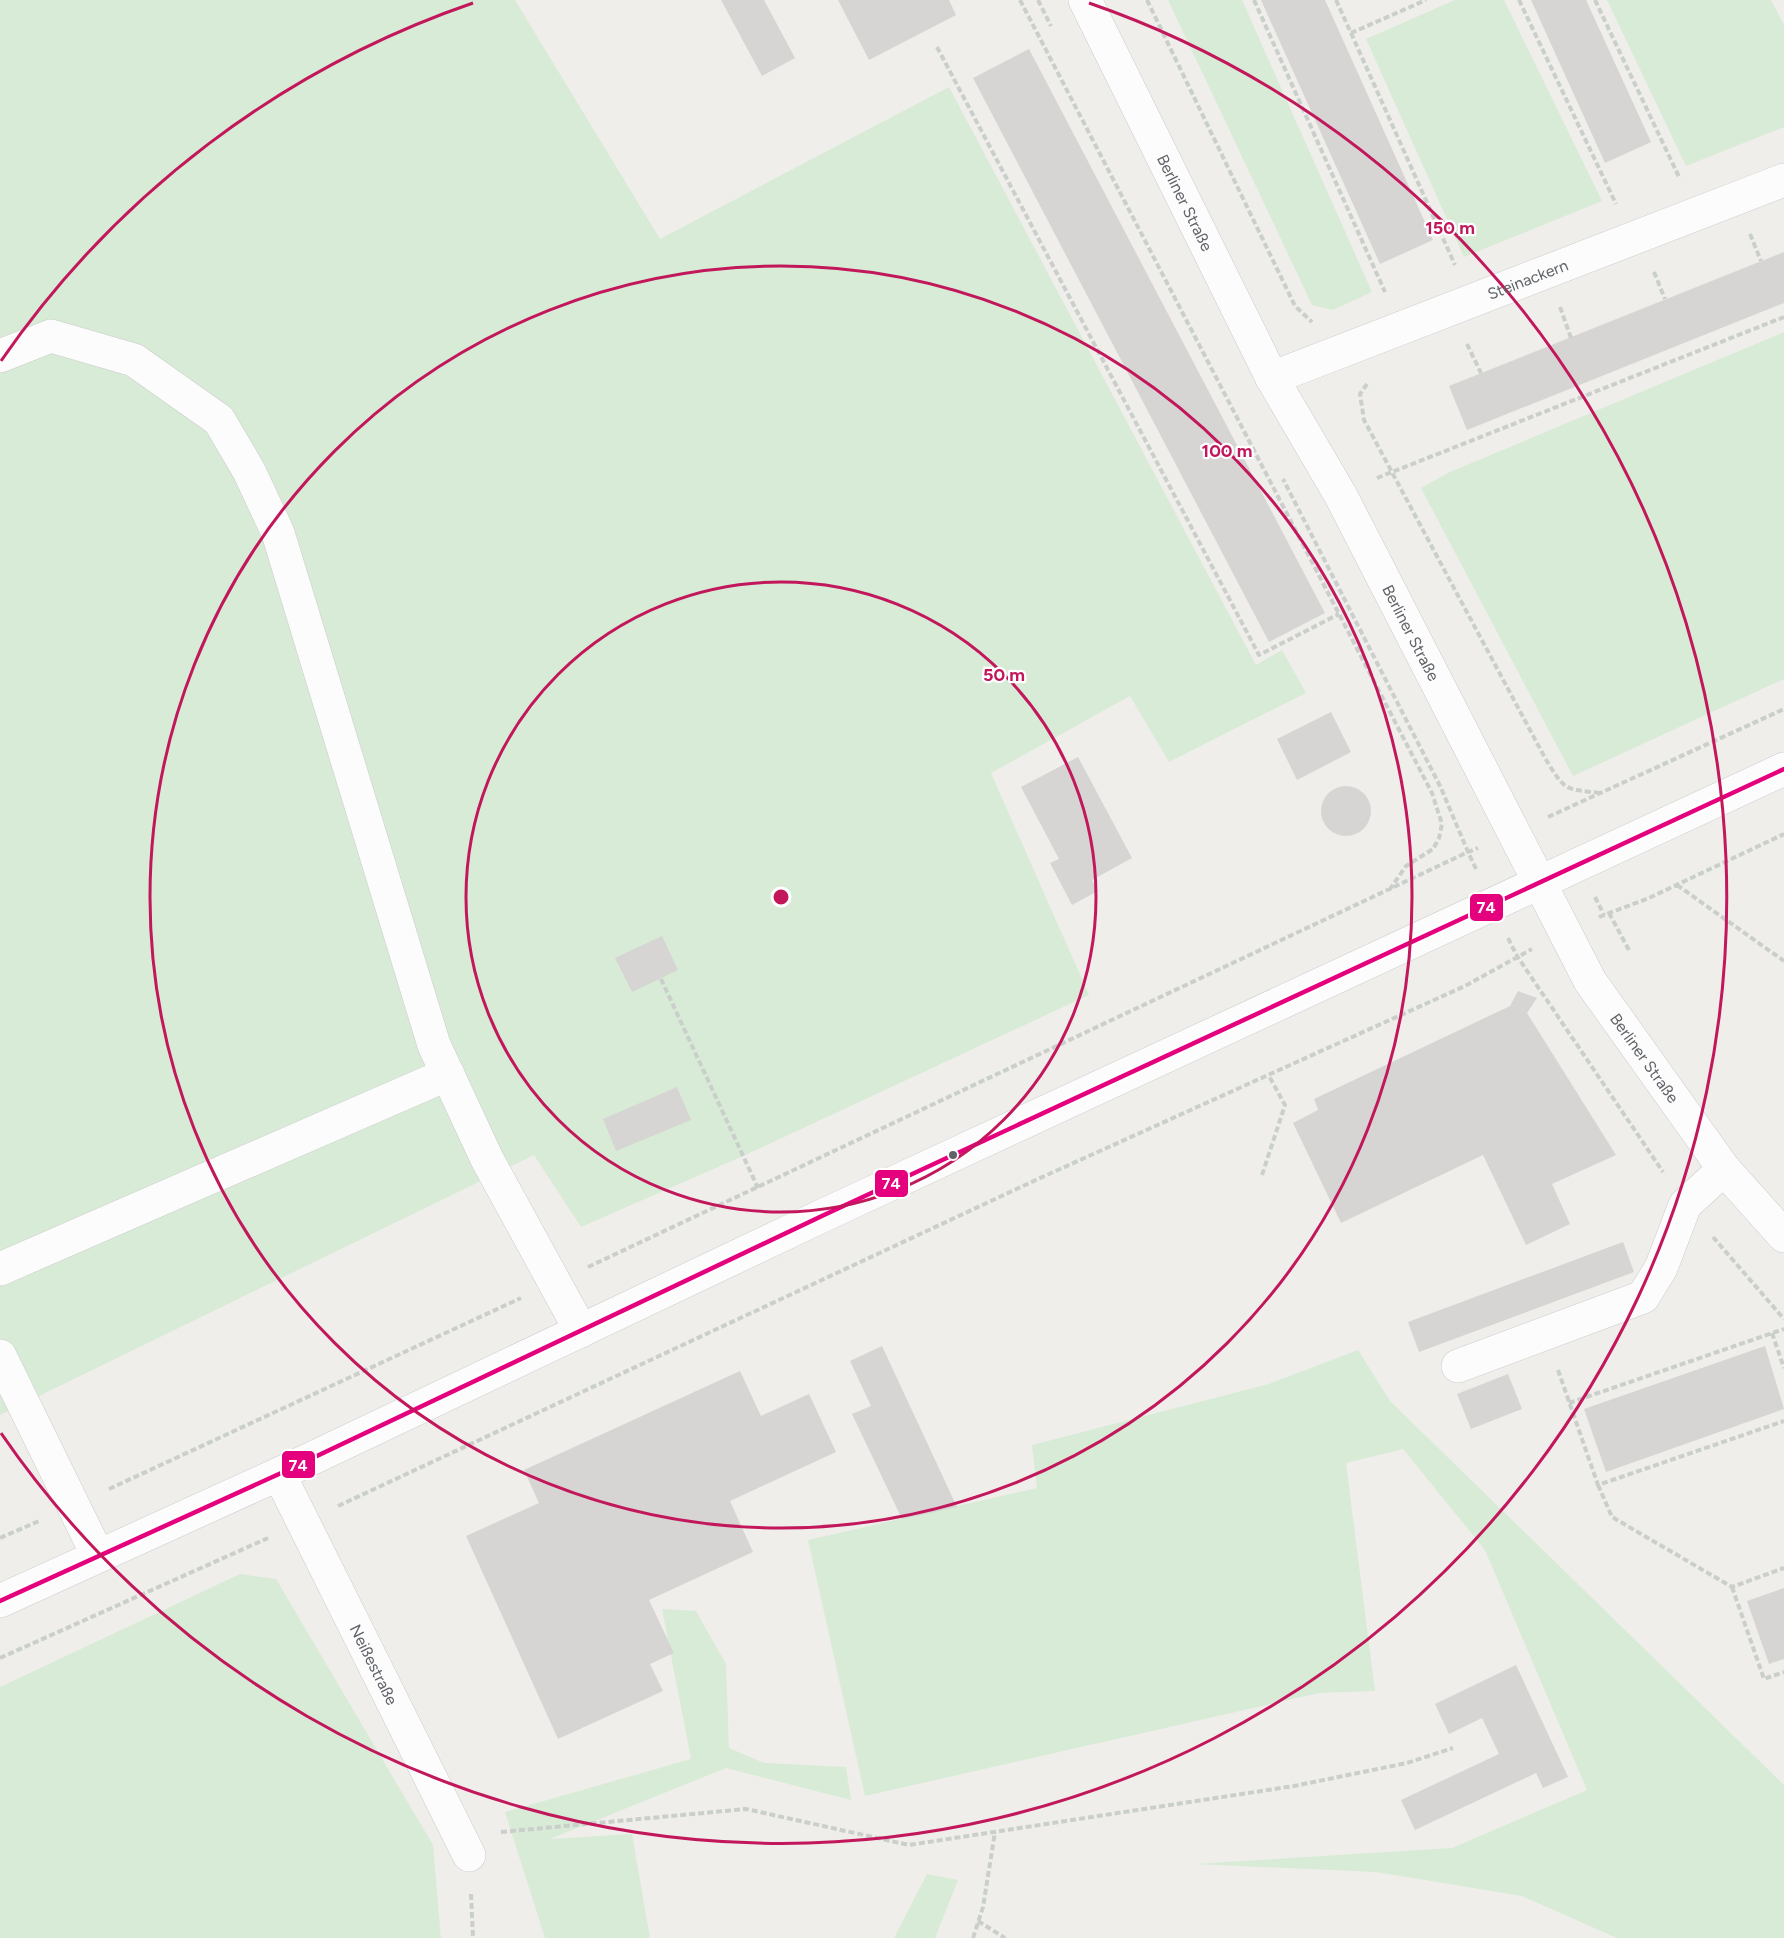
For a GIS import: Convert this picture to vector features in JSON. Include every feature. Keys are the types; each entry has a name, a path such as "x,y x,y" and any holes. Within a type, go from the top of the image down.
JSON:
{"street":[{"name":"Berliner Straße","path":"1085,0 1272,378 1341,496 1538,884 1590,981 1724,1169 1784,1236"},
{"name":"Steinackern","path":"1272,378 1784,180"},
{"path":"0,357 51,336 134,360 219,420 249,471 278,533 434,1045 487,1159 581,1331"},
{"path":"0,1601 279,1474 866,1195 1784,769"},
{"path":"0,1269 448,1074"},
{"path":"1458,1366 1643,1297 1661,1268 1685,1204 1724,1169"},
{"path":"0,1356 98,1556"},
{"name":"Neißestraße","path":"279,1474 466,1845"}],"path":[{"path":"1020,0 1432,793 1442,824 1433,849 1406,866 1387,892"},
{"path":"1147,0 1295,306 1311,322 1321,323"},
{"path":"1254,0 1388,300"},
{"path":"1336,0 1458,271"},
{"path":"1351,33 1426,0"},
{"path":"1519,0 1617,208"},
{"path":"1595,0 1682,182"},
{"path":"937,47 1259,655 1339,614"},
{"path":"1757,226 1748,230 1761,261"},
{"path":"1652,267 1665,299"},
{"path":"1568,299 1558,303 1571,338"},
{"path":"1377,478 1784,317"},
{"path":"1464,339 1481,374"},
{"path":"1373,376 1360,394 1364,420 1560,784 1570,790 1601,793"},
{"path":"1551,815 1784,709"},
{"path":"0,1538 758,1188 1468,852 1441,788"},
{"path":"1630,952 1609,913 1676,885 1784,834"},
{"path":"1676,885 1784,961"},
{"path":"0,1658 303,1523 1038,1179 1474,982 1517,956 1685,1204 1784,1319"},
{"path":"661,979 758,1188"},
{"path":"1262,1175 1285,1105 1269,1076"},
{"path":"1569,1403 1784,1329"},
{"path":"1545,1333 1598,1485 1612,1517 1732,1587 1764,1679 1784,1672"},
{"path":"1772,1333 1784,1368"},
{"path":"1598,1485 1784,1420"},
{"path":"1732,1587 1784,1568"},
{"path":"473,1938 466,1845 746,1809 909,1845 1294,1786 1407,1763 1453,1748"},
{"path":"973,1938 983,1907 995,1832"},
{"path":"978,1921 1005,1938"}],"green space":[{"path":"0,0 515,0 660,239 949,87 1256,665 1282,650 1306,693 1169,762 1130,696 991,773 1089,995 743,1156 581,1227 534,1155 0,1415"},
{"path":"1168,0 1242,0 1372,292 1333,310 1312,305"},
{"path":"1455,0 1504,0 1602,201 1464,257 1366,39"},
{"path":"1607,0 1771,0 1784,25 1784,127 1686,166"},
{"path":"1784,332 1784,679 1573,776 1421,488 1450,472"},
{"path":"1358,1350 1390,1401 1784,1785 1784,1938 1617,1938 1522,1896 1376,1872 1195,1864 1452,1848 1587,1790 1485,1550 1403,1449 1346,1463 1375,1691 1319,1693 865,1796 808,1540 1037,1488 1032,1445 1269,1384"},
{"path":"240,1574 276,1579 433,1845 441,1938 0,1938 0,1687"},
{"path":"662,1609 696,1611 726,1664 729,1748 764,1763 846,1767 851,1800 726,1768 550,1839 632,1834 650,1938 545,1938 505,1812 691,1759"},
{"path":"927,1874 958,1880 935,1938 894,1938"}],"building":[{"path":"721,0 764,0 795,58 762,76"},
{"path":"838,0 949,0 956,15 869,60"},
{"path":"1261,0 1325,0 1433,240 1380,264"},
{"path":"1531,0 1586,0 1651,142 1605,163"},
{"path":"1029,49 1325,613 1269,642 973,78"},
{"path":"1784,252 1784,303 1467,430 1449,386"},
{"path":"1331,712 1351,752 1297,780 1277,739"},
{"path":"1078,757 1132,858 1092,880 1098,891 1072,905 1050,863 1059,859 1021,787"},
{"path":"1341,786 1351,786 1364,793 1371,806 1371,816 1364,829 1351,836 1341,836 1332,832 1325,825 1321,816 1321,806 1325,797 1332,790"},
{"path":"662,936 678,970 632,992 615,958"},
{"path":"1518,991 1537,998 1527,1013 1616,1155 1552,1184 1570,1224 1526,1245 1483,1155 1341,1223 1293,1123 1318,1110 1314,1099 1510,1006"},
{"path":"677,1087 691,1120 616,1151 603,1119"},
{"path":"1623,1242 1634,1272 1419,1352 1408,1322"},
{"path":"882,1346 957,1507 902,1519 852,1414 871,1406 850,1361"},
{"path":"1765,1346 1784,1409 1606,1472 1584,1409"},
{"path":"740,1371 761,1416 809,1394 836,1452 730,1501 753,1552 649,1600 674,1653 650,1664 663,1691 558,1739 466,1536 539,1503 524,1470"},
{"path":"1508,1374 1522,1409 1471,1429 1457,1394"},
{"path":"1784,1588 1784,1659 1769,1664 1747,1601"},
{"path":"1516,1665 1568,1777 1543,1788 1536,1773 1415,1830 1401,1800 1499,1754 1482,1718 1449,1734 1435,1704"}],"transit line":[{"name":"74","path":"0,1601 279,1474 824,1215 1784,769"}]}
